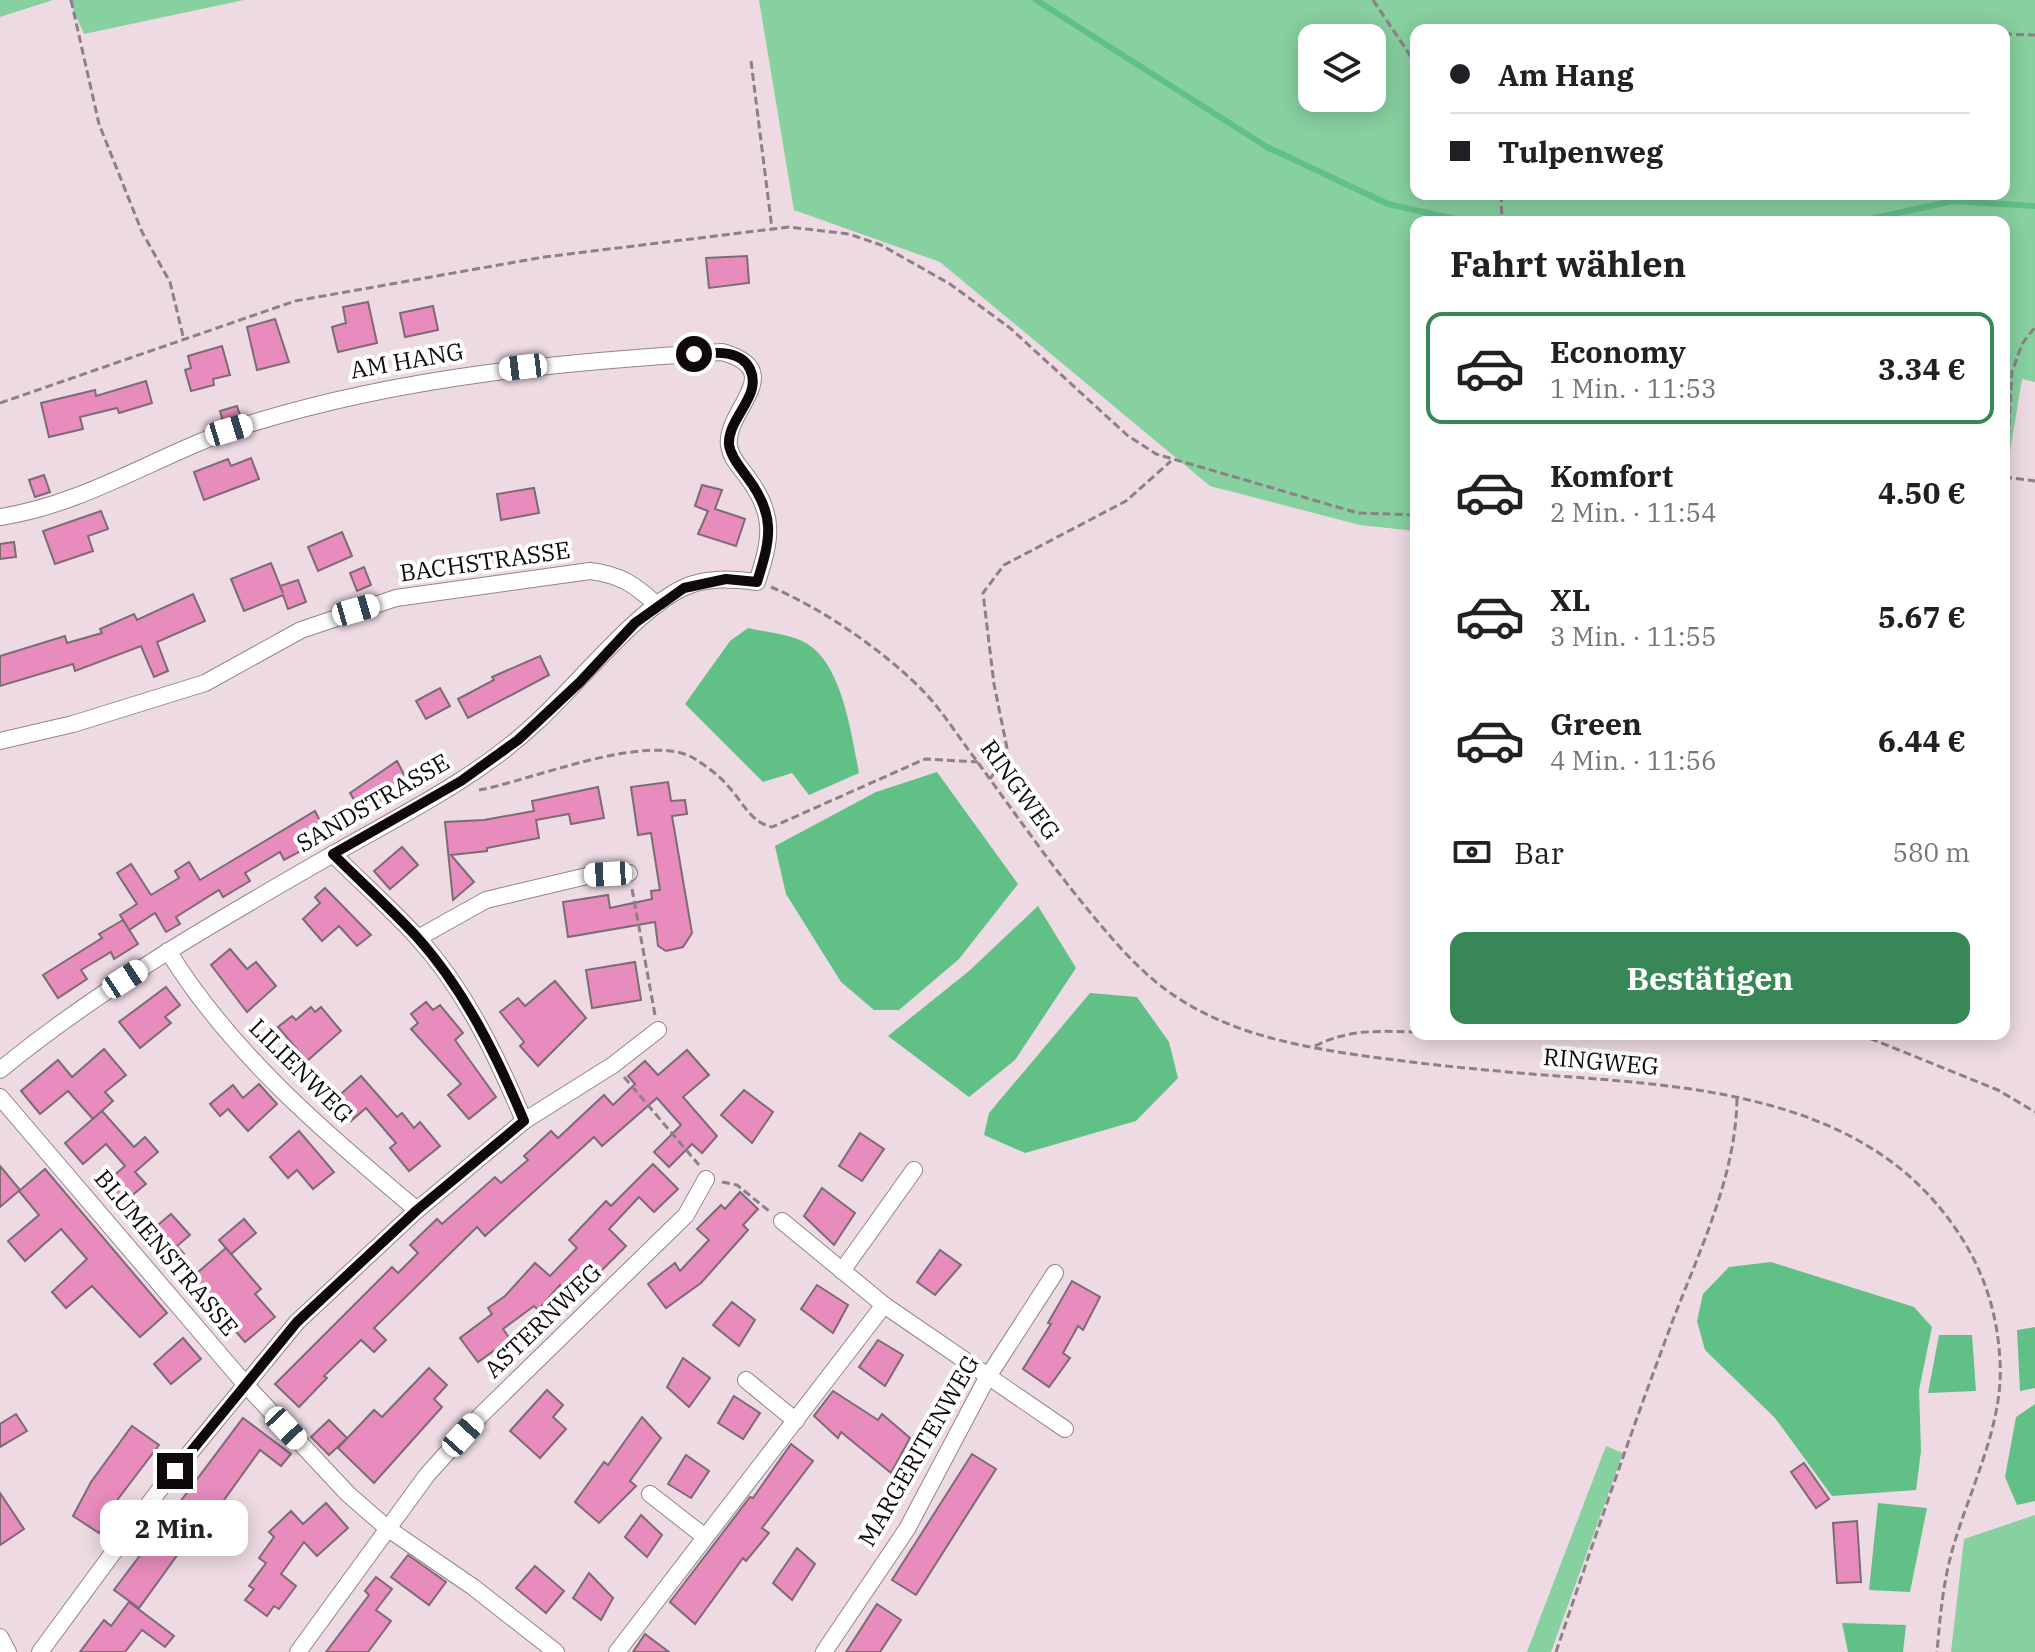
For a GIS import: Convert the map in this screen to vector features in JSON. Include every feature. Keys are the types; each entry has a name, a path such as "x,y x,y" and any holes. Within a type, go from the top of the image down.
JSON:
{"street":[{"name":"AM HANG","path":"0,517 45,508 229,430 370,390 580,361 722,352 741,358 750,368 753,380 749,397 730,433 729,446 733,458 767,508 770,534 757,582"},
{"name":"BACHSTRASSE","path":"0,741 73,724 205,683 301,630 396,598 590,571 617,575 633,582 657,605"},
{"name":"SANDSTRASSE","path":"0,1070 60,1021 168,951 461,781 518,740 657,605 684,588 705,581 757,582"},
{"path":"333,854 418,938 477,1023 524,1121"},
{"path":"418,938 486,900 587,876 629,873"},
{"name":"LILIENWEG","path":"168,951 218,1021 253,1060 417,1210"},
{"path":"40,1652 157,1493 297,1322 417,1210 524,1121 613,1065 658,1030"},
{"name":"BLUMENSTRASSE","path":"0,1097 245,1384 348,1494 387,1528 473,1587 556,1652"},
{"path":"842,1271 914,1170"},
{"name":"ASTERNWEG","path":"298,1652 427,1475 480,1416 686,1215 706,1179"},
{"path":"782,1221 884,1305 1065,1429"},
{"name":"MARGERITENWEG","path":"824,1652 907,1529 987,1378 1055,1273"},
{"path":"617,1652 884,1305"},
{"path":"746,1380 796,1421"},
{"path":"650,1494 705,1537"},
{"path":"0,1637 8,1652"}],"path":[{"path":"71,0 99,124 142,232 170,282 183,337"},
{"path":"1373,0 1410,55"},
{"path":"2010,34 2035,35"},
{"path":"751,61 772,229"},
{"path":"0,403 183,337 295,301 544,257 772,229 849,234 881,245 950,284 1010,328 1127,435 1171,461 1358,513 1410,515"},
{"path":"2010,398 2012,372 2022,344 2035,327"},
{"path":"990,779 1008,753 994,684 983,593 1004,565 1126,501 1171,461"},
{"path":"2010,478 2035,481"},
{"name":"RINGWEG","path":"757,582 792,596 883,658 924,692 1096,919 1154,979 1179,999 1241,1031 1312,1048 1428,1065 1654,1083 1737,1098 1813,1120 1856,1139 1903,1172 1949,1218 1970,1248 1991,1296 2001,1365 1997,1398 1941,1598 1937,1652"},
{"path":"468,791 601,757 671,751 692,757 726,784 758,824 772,827 925,759 978,762"},
{"path":"629,873 658,1030"},
{"path":"1312,1048 1338,1034 1358,1031 1410,1032"},
{"path":"1874,1040 1998,1090 2035,1112"},
{"path":"613,1065 693,1156 706,1179 737,1185 782,1221"},
{"path":"1556,1652 1623,1453 1720,1196 1737,1134 1737,1098"}],"shaded area":[{"path":"0,0 53,0 0,17"},
{"path":"69,0 244,0 84,34"},
{"path":"759,0 2035,0 2035,382 2022,379 2010,452 2010,216 1410,216 1410,530 1360,525 1210,486 940,262 794,210"},
{"path":"748,628 799,640 813,648 823,659 845,706 859,773 809,795 792,773 763,782 685,704 730,641"},
{"path":"937,772 1018,884 959,959 899,1010 874,1010 841,982 786,894 775,846 876,792"},
{"path":"1038,906 1076,968 1015,1060 969,1097 888,1036 969,971"},
{"path":"1090,993 1137,997 1169,1042 1178,1078 1136,1121 1025,1153 984,1135 989,1113"},
{"path":"1771,1262 1914,1307 1932,1327 1919,1390 1921,1451 1916,1490 1832,1496 1775,1418 1705,1350 1697,1321 1703,1294 1729,1267"},
{"path":"2035,1327 2035,1388 2020,1391 2017,1330"},
{"path":"1939,1335 1972,1335 1976,1391 1928,1393"},
{"path":"2035,1404 2035,1501 2017,1505 2005,1477 2016,1417"},
{"path":"1606,1446 1623,1453 1551,1652 1527,1652"},
{"path":"1878,1503 1927,1508 1910,1592 1869,1590"},
{"path":"2035,1515 2035,1652 1951,1652 1964,1539"},
{"path":"1842,1623 1906,1625 1903,1652 1848,1652"}],"building":[{"path":"747,256 749,283 709,288 706,258"},
{"path":"368,302 377,343 338,352 332,327 346,323 343,307"},
{"path":"433,306 438,330 405,337 400,313"},
{"path":"275,319 289,362 257,370 247,327"},
{"path":"222,346 230,375 213,379 214,385 191,391 185,370 191,368 188,356"},
{"path":"146,381 152,403 119,413 117,408 80,417 83,429 49,437 41,403 95,390 96,396"},
{"path":"237,406 240,415 223,422 220,411"},
{"path":"251,458 259,479 204,500 194,472 228,459 231,466"},
{"path":"44,475 50,492 35,497 29,480"},
{"path":"702,485 722,490 715,509 745,519 736,546 698,534 708,511 695,506"},
{"path":"534,488 539,513 501,520 497,494"},
{"path":"101,511 108,529 88,536 93,551 55,564 43,531"},
{"path":"342,532 352,556 318,571 308,547"},
{"path":"14,542 16,557 0,559 0,544"},
{"path":"271,563 280,586 298,580 306,602 288,609 283,595 244,611 231,579"},
{"path":"364,567 371,585 357,591 350,573"},
{"path":"193,594 205,621 157,642 168,671 154,677 141,646 75,671 73,664 0,686 0,656 65,636 67,643 102,633 100,629 134,614 137,620"},
{"path":"540,656 549,675 468,718 458,699 494,680 492,677"},
{"path":"440,688 450,706 426,719 416,701"},
{"path":"397,761 408,782 388,793 391,799 363,815 350,793"},
{"path":"668,782 671,801 685,800 687,814 672,816 692,933 683,947 666,951 658,946 655,922 568,937 563,902 608,895 610,908 652,899 651,891 660,890 651,833 638,835 631,787"},
{"path":"598,787 604,818 571,824 569,814 536,820 539,838 487,848 487,851 451,855 474,882 453,900 445,822 484,820 534,811 532,801"},
{"path":"315,811 324,829 310,837 314,844 284,860 280,852 245,873 250,881 223,897 219,890 176,917 180,924 166,932 155,913 129,930 120,915 137,904 117,873 131,864 151,895 179,878 175,871 189,862 200,880"},
{"path":"402,847 418,865 390,889 374,871"},
{"path":"325,888 371,935 357,946 339,926 322,941 303,919 320,903 315,897"},
{"path":"123,920 138,944 114,959 111,952 81,970 87,979 58,998 43,975 102,938 99,934"},
{"path":"230,949 247,969 256,962 276,986 247,1012 211,965"},
{"path":"635,962 641,1000 592,1008 586,970"},
{"path":"555,981 586,1018 538,1066 520,1046 524,1042 500,1012 518,998 525,1006"},
{"path":"166,987 180,1005 165,1017 171,1023 140,1048 119,1022"},
{"path":"426,1002 433,1010 440,1005 463,1033 455,1040 496,1097 469,1119 448,1095 461,1084 411,1029 418,1023 411,1014"},
{"path":"311,1007 315,1012 321,1007 341,1031 307,1061 278,1027 292,1016 296,1020"},
{"path":"104,1049 126,1075 105,1092 113,1101 93,1119 68,1091 40,1114 21,1091 58,1060 72,1077"},
{"path":"687,1050 709,1075 683,1097 717,1136 702,1153 692,1144 669,1167 654,1152 681,1125 657,1098 602,1146 594,1137 485,1236 477,1227 374,1328 386,1340 374,1352 361,1340 324,1376 327,1378 299,1407 275,1384 392,1267 398,1273 418,1253 410,1245 437,1219 442,1224 495,1177 501,1183 528,1160 524,1156 551,1131 558,1138 604,1095 613,1105 635,1084 628,1076 645,1061 658,1075"},
{"path":"361,1076 397,1117 402,1113 414,1128 420,1122 440,1146 409,1171 390,1148 396,1143 366,1108 351,1121 333,1101"},
{"path":"259,1084 277,1104 248,1131 228,1109 220,1116 210,1104 233,1085 243,1098"},
{"path":"744,1090 773,1112 752,1143 721,1115"},
{"path":"102,1111 134,1147 145,1137 158,1152 135,1172 146,1184 120,1205 103,1185 125,1166 106,1144 83,1164 65,1143"},
{"path":"299,1131 334,1172 313,1189 297,1170 288,1178 270,1157"},
{"path":"860,1133 884,1149 862,1181 839,1166"},
{"path":"653,1164 678,1189 654,1212 639,1197 609,1229 626,1246 597,1275 588,1266 565,1290 560,1285 538,1310 534,1306 503,1329 510,1339 478,1362 460,1338 492,1314 488,1308 505,1296 535,1263 550,1276 577,1248 569,1240 606,1201 611,1206"},
{"path":"0,1166 20,1190 0,1207"},
{"path":"45,1169 167,1313 140,1337 92,1286 66,1308 52,1292 87,1259 61,1229 25,1261 8,1241 39,1215 19,1191"},
{"path":"822,1188 855,1213 834,1245 804,1216"},
{"path":"740,1192 758,1209 743,1225 748,1230 701,1283 666,1308 648,1284 675,1263 680,1271 709,1240 697,1229 721,1205 725,1209"},
{"path":"171,1214 190,1235 177,1246 184,1254 171,1265 146,1235"},
{"path":"244,1219 256,1233 231,1254 219,1240"},
{"path":"226,1248 261,1289 255,1294 275,1317 245,1342 190,1279"},
{"path":"940,1250 961,1265 935,1295 917,1282"},
{"path":"1072,1281 1100,1297 1083,1330 1078,1326 1063,1353 1070,1358 1049,1387 1023,1369 1051,1324 1048,1323"},
{"path":"817,1285 848,1305 833,1333 801,1309"},
{"path":"732,1302 755,1320 739,1346 713,1325"},
{"path":"183,1338 201,1359 171,1384 154,1364"},
{"path":"878,1340 903,1355 885,1386 859,1367"},
{"path":"683,1358 710,1378 689,1407 667,1387"},
{"path":"429,1368 447,1385 434,1399 442,1407 374,1483 338,1448 374,1410 382,1417"},
{"path":"547,1390 563,1405 553,1417 566,1429 540,1458 510,1431"},
{"path":"833,1391 878,1420 882,1414 910,1438 891,1473 841,1432 838,1438 814,1416"},
{"path":"734,1396 760,1413 743,1439 718,1423"},
{"path":"16,1414 27,1431 0,1447 0,1424"},
{"path":"642,1417 661,1438 630,1481 636,1486 599,1523 575,1502 604,1462 608,1465"},
{"path":"243,1418 291,1454 281,1466 260,1450 211,1518 218,1523 205,1540 194,1532 139,1608 114,1590"},
{"path":"329,1420 347,1438 329,1455 311,1437"},
{"path":"132,1426 159,1445 118,1499 99,1533 73,1516 91,1482"},
{"path":"791,1444 813,1461 762,1528 769,1533 746,1561 743,1558 695,1624 670,1602 750,1497 753,1498"},
{"path":"972,1454 996,1469 916,1595 892,1580"},
{"path":"686,1455 709,1471 691,1498 668,1484"},
{"path":"1804,1463 1829,1499 1816,1508 1791,1472"},
{"path":"0,1493 24,1529 0,1545"},
{"path":"326,1503 348,1528 317,1556 304,1542 281,1574 296,1586 279,1609 274,1606 267,1616 245,1600 254,1589 249,1586 266,1563 259,1558 274,1537 269,1532 291,1511 303,1524"},
{"path":"641,1515 662,1535 647,1557 625,1537"},
{"path":"1857,1521 1861,1582 1837,1583 1833,1523"},
{"path":"797,1548 815,1564 792,1600 773,1583"},
{"path":"408,1555 446,1582 429,1605 391,1577"},
{"path":"535,1566 564,1591 546,1613 516,1588"},
{"path":"589,1573 613,1598 601,1620 573,1598"},
{"path":"376,1577 392,1589 376,1610 391,1621 368,1652 326,1652 369,1595 365,1591"},
{"path":"129,1602 174,1636 165,1647 142,1630 125,1652 80,1652 104,1620 111,1626"},
{"path":"877,1604 901,1620 880,1652 846,1652"},
{"path":"645,1634 669,1652 633,1652"}],"waterway":[{"path":"1036,0 1267,147 1388,204 1441,216"},
{"path":"1884,216 1953,201 2035,206"}],"route":[{"path":"175,1471 297,1322 328,1290 417,1210 524,1121 502,1069 449,979 418,938 333,854 461,781 518,740 580,682 635,623 657,605 684,588 705,581 726,579 757,582 770,534 767,508 733,458 729,446 730,433 749,397 753,380 750,368 741,358 722,352 694,354"}]}
